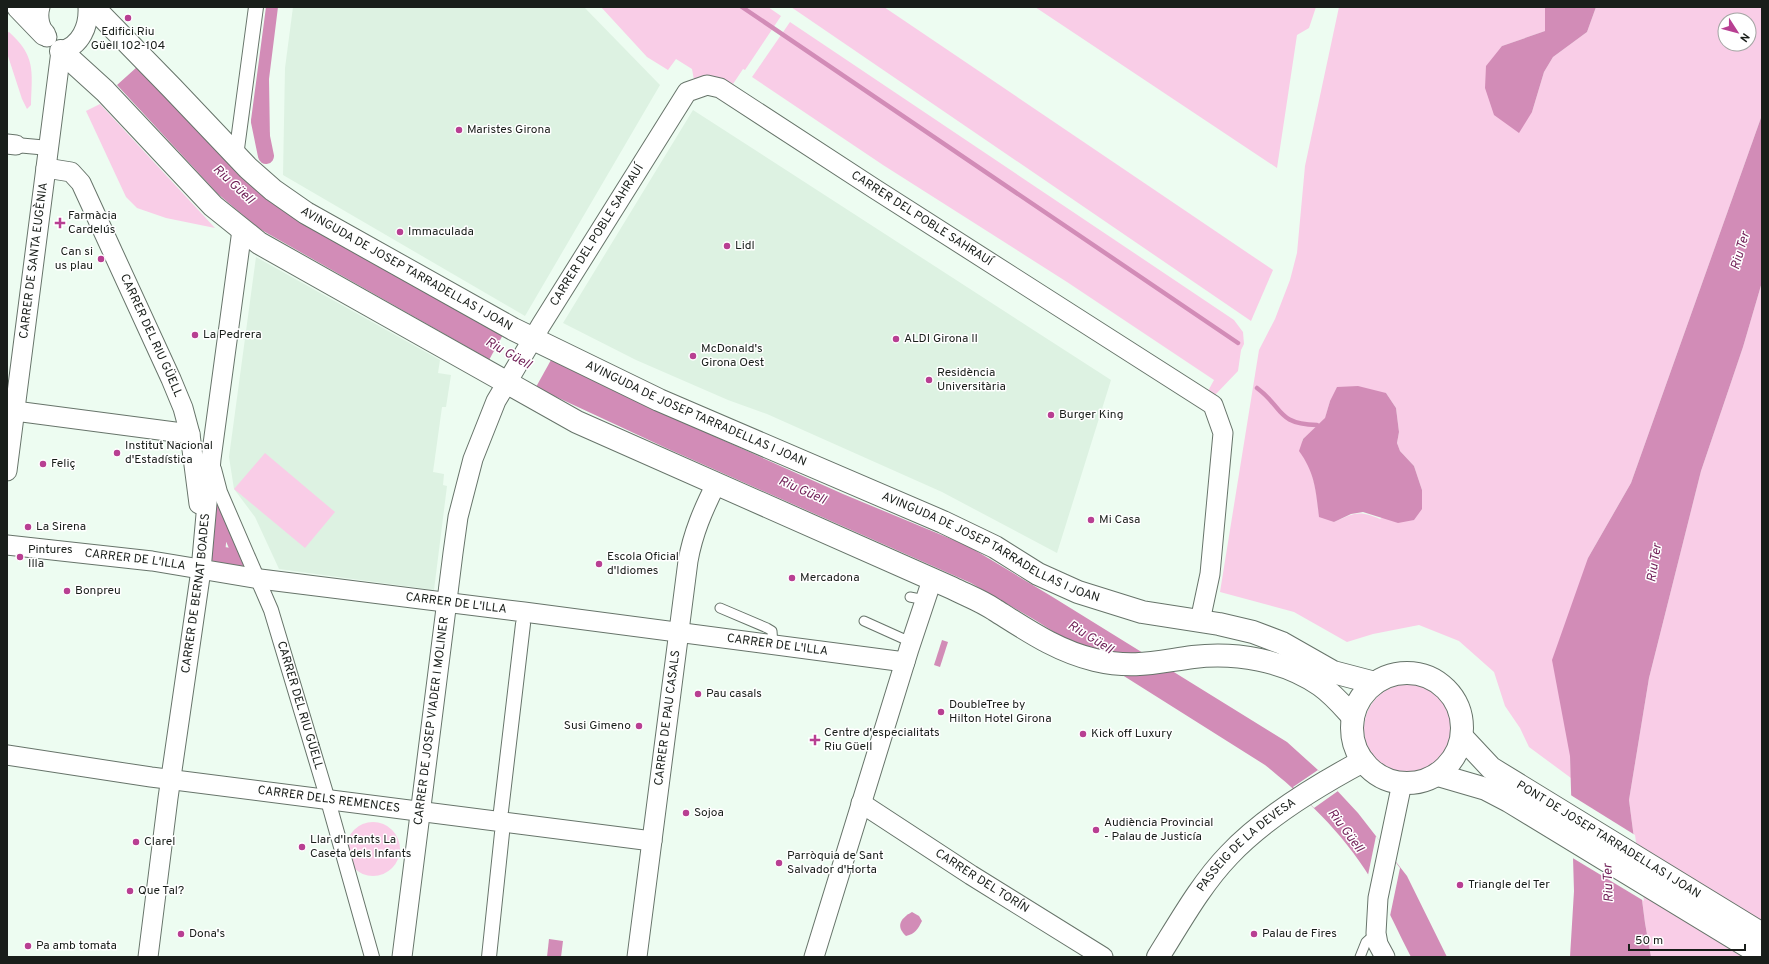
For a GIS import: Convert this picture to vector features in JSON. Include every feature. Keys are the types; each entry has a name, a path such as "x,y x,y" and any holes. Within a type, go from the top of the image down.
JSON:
{"street":[{"path":"18,7 44,34 105,91 204,197 259,243 509,379 577,422 851,542 994,609 1050,644 1080,656 1126,665 1158,663 1209,655 1244,657 1273,663 1320,685 1353,717"},
{"path":"40,7 39,22 44,34"},
{"path":"61,50 70,49 84,32 88,22 88,7"},
{"name":"AVINGUDA DE JOSEP TARRADELLAS I JOAN","path":"93,7 260,179 306,213 531,342 666,403 943,522 995,547 1038,574 1064,586 1090,596 1142,612 1200,621 1253,632 1282,643 1332,672 1375,683"},
{"path":"236,156 256,7"},
{"name":"CARRER DE SANTA EUGÈNIA","path":"7,471 61,50"},
{"name":"CARRER DEL POBLE SAHRAUÍ","path":"509,379 687,92 707,85 720,88 874,189 1212,405 1223,433 1210,574 1200,621"},
{"path":"12,144 49,148"},
{"name":"CARRER DEL RIU GÜELL","path":"46,168 71,172 81,183 171,379 183,408 190,434 204,536"},
{"name":"CARRER DE BERNAT BOADES","path":"148,957 170,779 200,570 211,459 242,230"},
{"name":"CARRER DE JOSEP VIADER I MOLINER","path":"402,957 458,517 467,480 481,435 496,401 509,379"},
{"path":"15,411 190,434"},
{"name":"CARRER DEL RIU GÜELL","path":"211,459 220,492 271,610 372,957"},
{"name":"CARRER DE PAU CASALS","path":"637,957 692,540 698,520 716,484"},
{"name":"CARRER DE L'ILLA","path":"7,545 145,560 257,579 905,662"},
{"path":"814,957 912,639 917,599 932,580"},
{"path":"501,811 523,624"},
{"path":"1405,673 1417,674 1429,677 1448,691 1460,711 1463,726 1462,737 1454,759 1438,775 1425,781 1402,783 1380,776 1363,761 1353,740 1353,717 1362,696 1375,683 1389,676 1405,673"},
{"name":"PONT DE JOSEP TARRADELLAS I JOAN","path":"1462,737 1514,793 1762,955"},
{"name":"CARRER DELS REMENCES","path":"7,755 170,779 652,841"},
{"name":"PASSEIG DE LA DEVESA","path":"1158,957 1187,910 1228,855 1257,829 1301,798 1332,778 1363,761"},
{"name":"PONT DE JOSEP TARRADELLAS I JOAN","path":"1438,775 1486,789 1514,793 1762,934"},
{"path":"1385,957 1378,944 1376,933 1378,898 1402,783"},
{"name":"CARRER DEL TORÍN","path":"861,803 971,875 1103,957"},
{"path":"489,957 502,833"}],"lane":[{"path":"720,608 772,631 773,645"},
{"path":"864,621 904,639 912,639"},
{"path":"1360,957 1366,942 1376,933"}],"shaded area":[{"name":"Maristes Girona","path":"293,7 584,7 660,85 525,316 283,175 285,68"},
{"path":"601,7 768,7 781,16 745,70 743,69 733,84 718,77 694,80 692,69 676,59 668,70 647,57"},
{"path":"791,7 884,7 1273,270 1251,321"},
{"path":"1035,7 1316,7 1309,28 1297,35 1277,168"},
{"path":"1339,7 1545,7 1545,31 1502,46 1532,112 1544,72 1553,57 1587,32 1596,7 1762,7 1762,115 1631,483 1588,558 1570,756 1571,778 1529,747 1520,728 1505,706 1494,672 1459,641 1419,625 1373,634 1347,642 1294,612 1220,592 1259,350 1275,319 1290,280 1297,253 1305,166","holes":["1386,393 1396,408 1399,432 1397,443 1400,451 1414,466 1422,490 1380,519 1366,514 1357,514 1347,516 1334,522 1318,507 1314,481 1302,440 1325,419 1330,401"]},
{"path":"790,22 1234,320 1243,332 1244,344 1241,350 1238,371 1215,395 1208,391 1214,380 1067,282 883,165 752,77"},
{"path":"9,32 24,49 28,57 32,73 31,105 27,109 22,99 7,53 7,33"},
{"path":"100,104 215,228 166,218 137,208 126,197 86,111"},
{"path":"693,110 1111,380 1057,553 942,492 767,414 728,400 636,360 563,323"},
{"path":"256,257 440,360 438,373 451,375 446,407 442,407 433,472 444,474 443,485 447,486 434,590 279,569 255,517 234,489 229,457"},
{"path":"1762,282 1762,957 1651,957 1645,923 1629,800 1649,678 1701,471 1743,347"},
{"path":"265,453 335,512 305,548 234,489"},
{"path":"1409,684 1426,687 1441,697 1451,712 1454,729 1451,746 1441,761 1426,771 1409,774 1392,771 1377,761 1367,746 1364,729 1367,712 1377,697 1392,687"},
{"path":"373,822 383,824 392,830 398,839 400,849 398,859 392,868 383,874 373,876 363,874 354,868 348,859 346,849 348,839 354,830 363,824"}],"water":[{"path":"266,7 278,7 269,79 270,141 257,144 251,120"},
{"path":"1545,7 1596,7 1587,32 1553,57 1544,72 1532,112 1519,133 1494,115 1485,88 1486,66 1502,46 1545,31"},
{"name":"Riu Güell","path":"137,67 243,177 504,333 551,360 629,398 843,494 968,546 1287,742 1318,770 1358,813 1407,876 1447,957 1411,957 1375,886 1364,868 1340,836 1312,806 1265,765 1035,620 971,583 666,448 550,394 258,228 218,194 117,85"},
{"name":"Riu Ter","path":"1762,115 1762,282 1743,347 1701,471 1649,678 1629,800 1645,923 1651,957 1570,957 1574,891 1570,756 1552,660 1588,558 1631,483"},
{"path":"1358,386 1386,393 1396,408 1399,432 1397,443 1400,451 1414,466 1422,490 1422,509 1414,520 1398,523 1363,512 1351,514 1334,522 1319,517 1316,490 1312,475 1299,451 1303,439 1325,418 1330,401 1337,387"},
{"path":"942,640 948,642 940,667 934,665"},
{"path":"912,912 919,916 922,921 916,931 906,936 901,929 901,922"},
{"path":"549,939 563,941 561,957 547,957"}],"pier":[{"path":"504,333 551,360 536,387 489,360"},
{"path":"1318,770 1338,791 1314,808 1293,787"},
{"path":"1569,794 1635,835 1644,901 1571,857"},
{"path":"1376,836 1400,868 1390,916 1368,875"}],"waterway":[{"path":"742,7 1238,343"},
{"path":"259,122 266,156"},
{"path":"1257,388 1266,395 1287,418 1294,422 1317,425"},
{"path":"221,510 242,558 217,554 221,510"}],"place":[{"name":"Edifici Riu Güell 102-104","path":"128,18"},
{"name":"Maristes Girona","path":"459,130"},
{"name":"Farmàcia Cardelús","path":"60,223"},
{"name":"Immaculada","path":"400,232"},
{"name":"Lidl","path":"727,246"},
{"name":"Can si us plau","path":"101,259"},
{"name":"La Pedrera","path":"195,335"},
{"name":"ALDI Girona II","path":"896,339"},
{"name":"McDonald's Girona Oest","path":"693,356"},
{"name":"Residència Universitària","path":"929,380"},
{"name":"Burger King","path":"1051,415"},
{"name":"Institut Nacional d'Estadística","path":"117,453"},
{"name":"Feliç","path":"43,464"},
{"name":"Mi Casa","path":"1091,520"},
{"name":"La Sirena","path":"28,527"},
{"name":"Pintures Illa","path":"20,557"},
{"name":"Escola Oficial d'Idiomes","path":"599,564"},
{"name":"Mercadona","path":"792,578"},
{"name":"Bonpreu","path":"67,591"},
{"name":"Pau casals","path":"698,694"},
{"name":"DoubleTree by Hilton Hotel Girona","path":"941,712"},
{"name":"Susi Gimeno","path":"639,726"},
{"name":"Kick off Luxury","path":"1083,734"},
{"name":"Centre d'especialitats Riu Güell","path":"815,740"},
{"name":"Sojoa","path":"686,813"},
{"name":"Audiència Provincial - Palau de Justicía","path":"1096,830"},
{"name":"Clarel","path":"136,842"},
{"name":"Llar d'Infants La Caseta dels Infants","path":"302,847"},
{"name":"Parròquia de Sant Salvador d'Horta","path":"779,863"},
{"name":"Triangle del Ter","path":"1460,885"},
{"name":"Que Tal?","path":"130,891"},
{"name":"Dona's","path":"181,934"},
{"name":"Palau de Fires","path":"1254,934"},
{"name":"Pa amb tomata","path":"28,946"}]}
